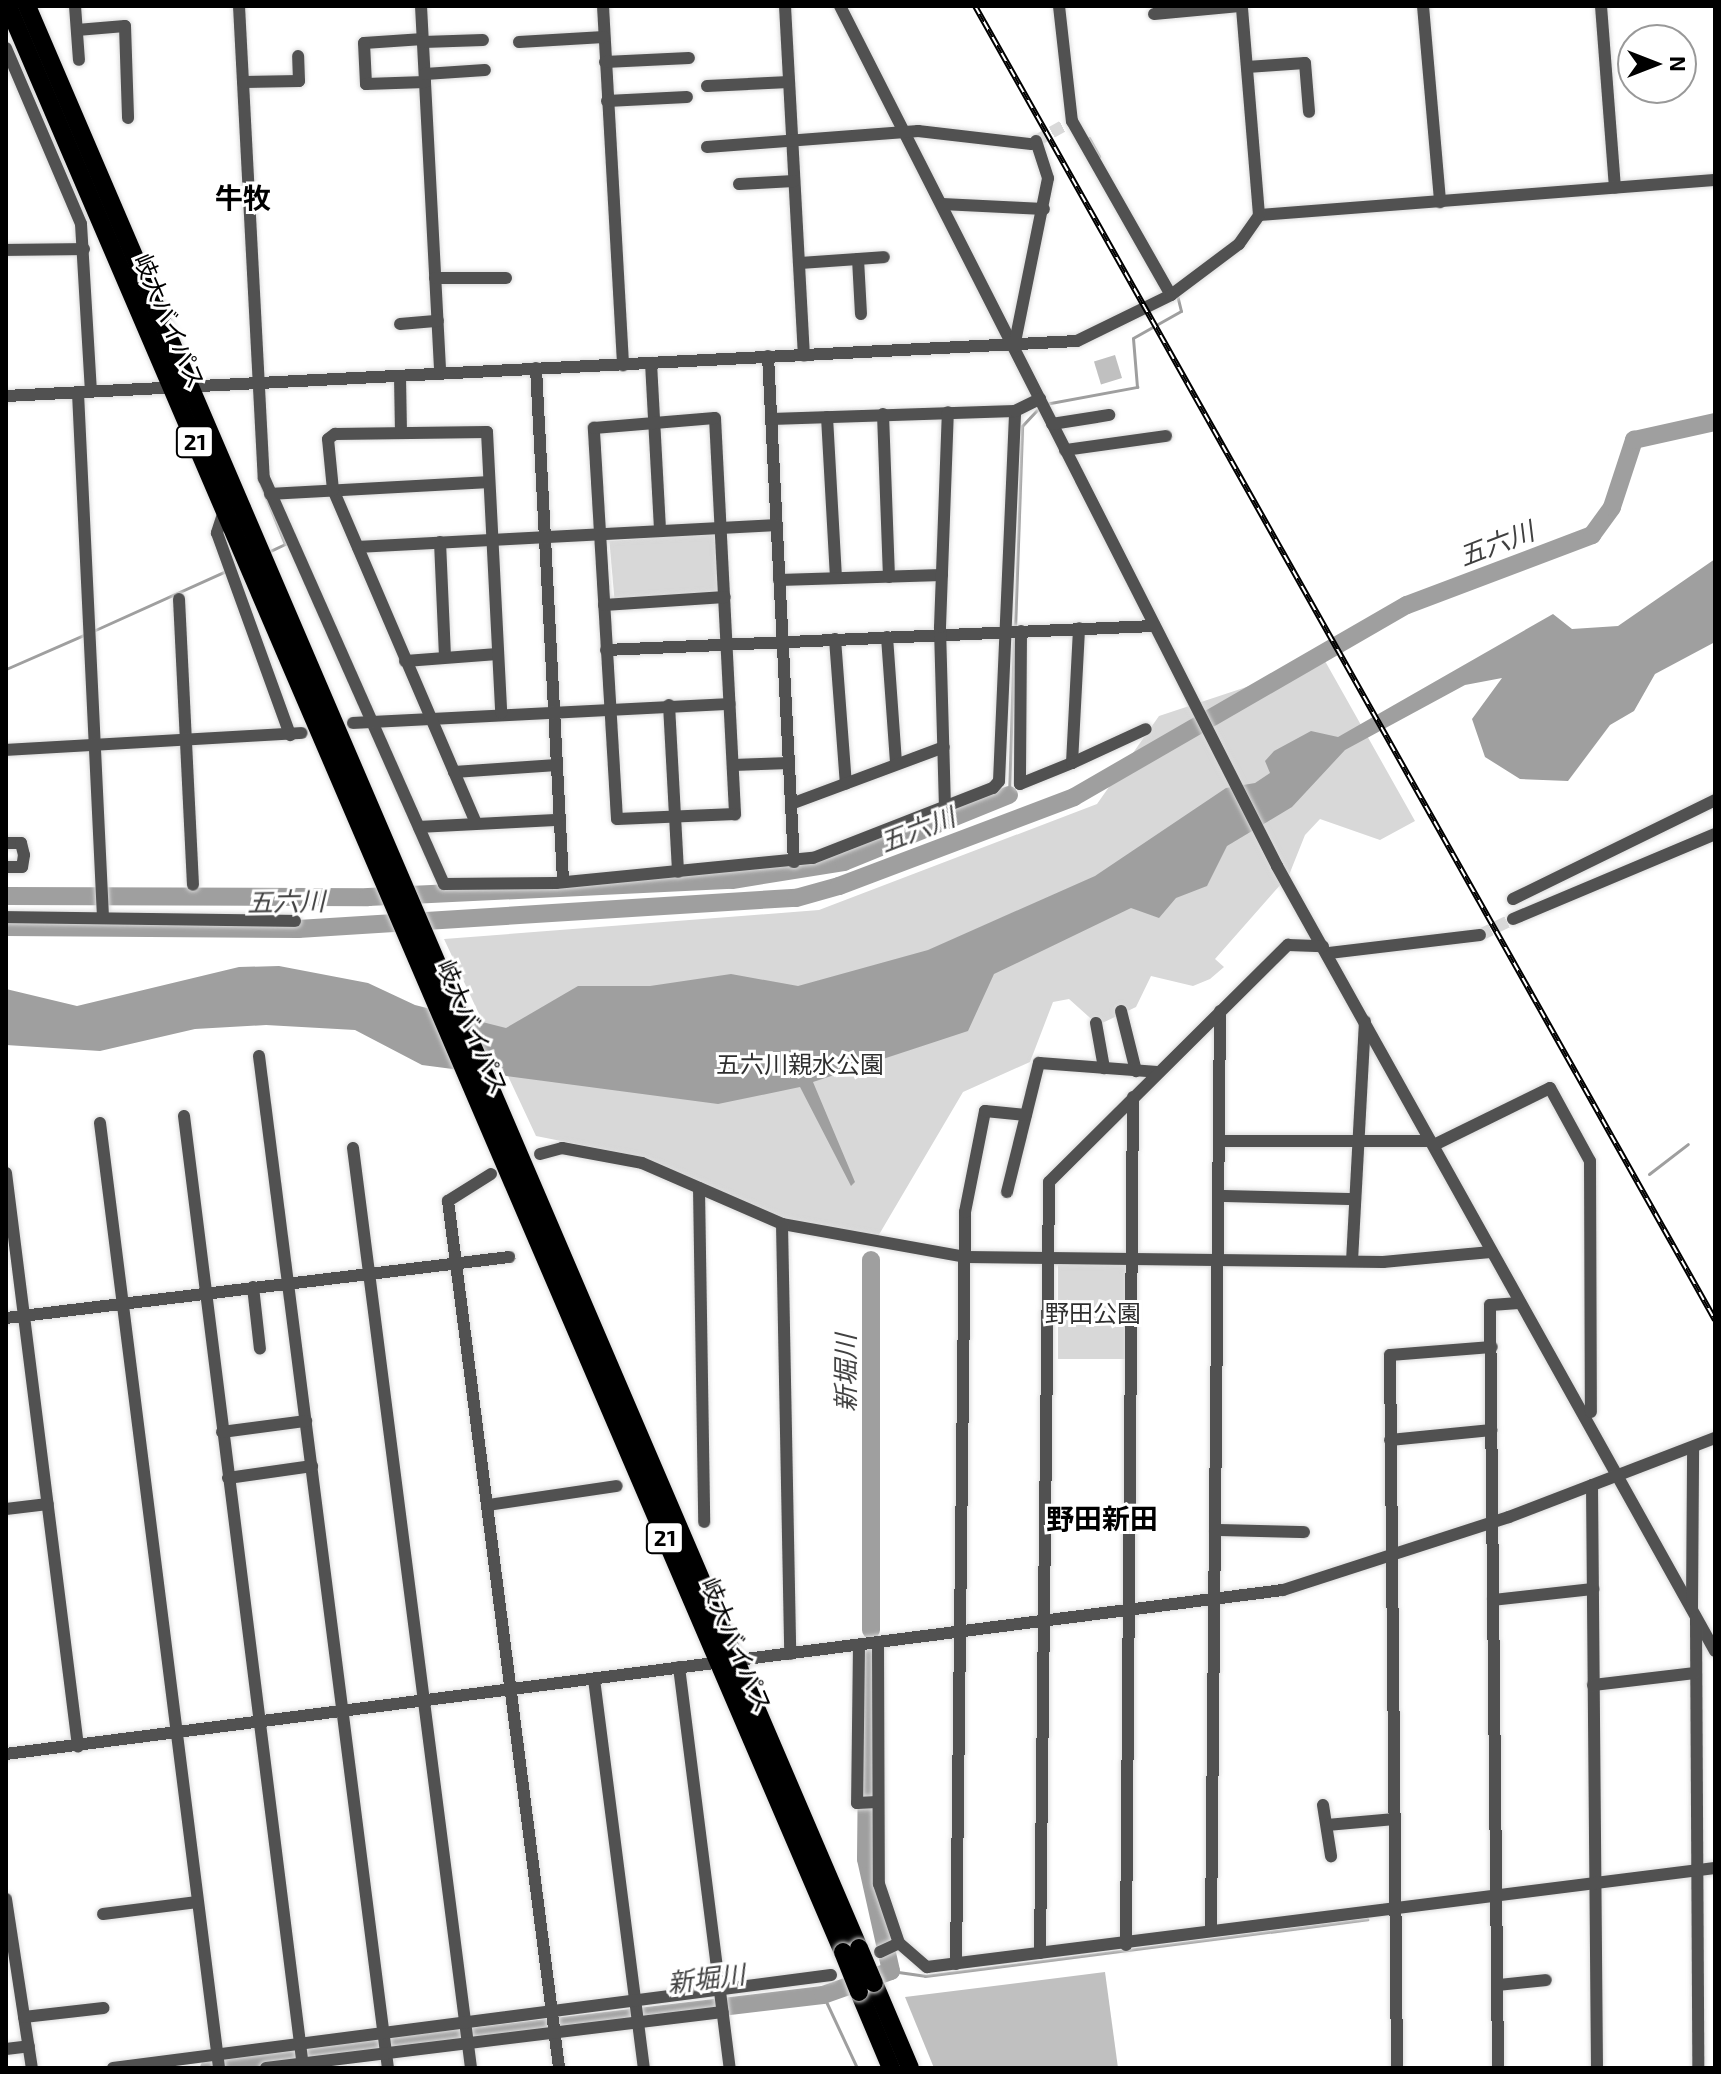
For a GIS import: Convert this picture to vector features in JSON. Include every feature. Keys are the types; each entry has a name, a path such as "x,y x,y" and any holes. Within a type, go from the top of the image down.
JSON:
{"highway":[{"name":"岐大バイパス","path":"8,6 182,387 223,514 391,876"},
{"name":"岐大バイパス","path":"27,6 182,387 851,1950 891,2068"},
{"name":"岐大バイパス","path":"866,1988 910,2068"}],"street":[{"path":"75,6 79,60"},
{"path":"239,6 260,383 270,494 419,827 449,887 794,862 945,808 999,781 1002,631 1015,411"},
{"path":"421,6 440,374"},
{"path":"603,6 623,365"},
{"path":"785,6 804,355"},
{"path":"840,6 1277,866 1715,1651"},
{"path":"1059,6 1069,123 1171,295"},
{"path":"6,396 768,356 1014,347 1077,341 1171,295 1239,244 1259,215 1241,6 1154,14"},
{"path":"1423,6 1440,202"},
{"path":"1601,6 1615,187"},
{"path":"77,30 125,26 128,118"},
{"path":"519,42 604,37"},
{"path":"483,40 364,43 366,84 485,70"},
{"path":"6,48 81,224 84,249 84,393 103,917"},
{"path":"244,82 299,81 298,56"},
{"path":"605,62 689,58"},
{"path":"1247,67 1305,63 1309,112"},
{"path":"707,86 789,82"},
{"path":"607,101 687,97"},
{"path":"707,147 960,131 1033,142 1048,178 1014,347"},
{"path":"1259,215 1715,180"},
{"path":"739,184 794,181"},
{"path":"942,204 1044,209"},
{"path":"6,250 84,249"},
{"path":"799,263 884,257"},
{"path":"858,259 861,314"},
{"path":"435,278 506,278"},
{"path":"400,324 438,321"},
{"path":"768,356 794,862"},
{"path":"651,363 660,530"},
{"path":"536,368 563,880"},
{"path":"400,376 401,431"},
{"path":"771,419 1015,411 1040,399"},
{"path":"945,808 942,575 948,412"},
{"path":"883,414 889,577"},
{"path":"1052,424 1109,415"},
{"path":"827,417 836,578"},
{"path":"715,418 721,527 735,814 613,815 594,428 654,419 715,418"},
{"path":"476,823 333,490 328,439 482,427 489,482 501,713"},
{"path":"1065,450 1166,436"},
{"path":"270,494 489,482"},
{"path":"6,750 296,734 217,533 223,514"},
{"path":"358,547 776,525"},
{"path":"440,542 445,656"},
{"path":"779,580 942,575"},
{"path":"604,605 725,597"},
{"path":"179,599 193,885"},
{"path":"606,650 1154,626"},
{"path":"1072,763 1079,628"},
{"path":"1021,631 1018,781 1072,763 1146,729"},
{"path":"887,637 896,764"},
{"path":"835,639 846,784"},
{"path":"405,661 498,654"},
{"path":"353,723 554,710 730,704"},
{"path":"669,705 678,872"},
{"path":"791,804 944,747"},
{"path":"733,765 789,763"},
{"path":"454,772 557,765"},
{"path":"1513,899 1715,800"},
{"path":"419,827 559,820"},
{"path":"1513,919 1715,834"},
{"path":"6,843 21,843 24,855 22,867 6,867"},
{"path":"6,917 295,921"},
{"path":"1040,1953 1051,1258 1049,1182 1288,945 1326,950 1480,935"},
{"path":"1121,1011 1136,1071"},
{"path":"1211,1931 1220,1011"},
{"path":"1352,1261 1355,1143 1365,1019"},
{"path":"1096,1023 1104,1068"},
{"path":"259,1056 388,2068"},
{"path":"1007,1192 1039,1063 1158,1072"},
{"path":"1221,1141 1432,1143 1550,1088 1590,1161 1591,1412"},
{"path":"1126,1945 1133,1097"},
{"path":"956,1964 965,1212 985,1111 1026,1115"},
{"path":"184,1116 301,2057"},
{"path":"100,1123 218,2061"},
{"path":"353,1148 372,1273 471,2068"},
{"path":"540,1154 562,1148 623,1159 782,1224 966,1257 1352,1261 1491,1252"},
{"path":"6,1173 78,1746"},
{"path":"491,1174 448,1201 559,2068"},
{"path":"699,1188 704,1522"},
{"path":"1220,1196 1353,1199"},
{"path":"782,1224 790,1654"},
{"path":"6,1318 509,1257"},
{"path":"253,1287 260,1349"},
{"path":"1498,2068 1490,1305 1520,1303"},
{"path":"1397,2068 1389,1558 1390,1355 1492,1347"},
{"path":"222,1432 306,1421"},
{"path":"1390,1440 1492,1430"},
{"path":"6,1754 1214,1601 1389,1558 1493,1523 1715,1438"},
{"path":"1693,1447 1698,2068"},
{"path":"228,1478 312,1466"},
{"path":"1592,1485 1597,2068"},
{"path":"488,1505 617,1486"},
{"path":"6,1509 48,1504"},
{"path":"1215,1530 1304,1532"},
{"path":"1493,1600 1593,1589"},
{"path":"878,1643 879,1884 897,1944 914,1963 956,1964 1126,1945 1396,1906 1715,1868"},
{"path":"859,1645 857,1803 877,1802"},
{"path":"679,1667 730,2068"},
{"path":"1593,1685 1695,1673"},
{"path":"594,1679 644,2068"},
{"path":"1323,1805 1331,1856"},
{"path":"1327,1825 1395,1819"},
{"path":"6,1899 32,2068"},
{"path":"103,1914 197,1902"},
{"path":"880,1952 897,1944"},
{"path":"113,2068 301,2057 722,2003 831,1975"},
{"path":"1498,1985 1546,1980"},
{"path":"24,2017 103,2008"},
{"path":"266,2068 301,2057 385,2044 637,2013"},
{"path":"6,2049 29,2046"}],"green space":[{"path":"714,532 719,592 615,601 609,541"},
{"name":"五六川親水公園","path":"1325,661 1415,821 1380,840 1320,819 1305,835 1289,875 1215,959 1224,967 1210,979 1193,986 1151,976 1136,1007 1098,1025 1069,999 1053,1002 1030,1062 963,1092 877,1238 767,1216 642,1157 536,1136 444,939 819,910 1097,804 1159,716"},
{"name":"野田公園","path":"1058,1265 1129,1265 1129,1359 1058,1359"}],"shaded area":[{"path":"1715,559 1715,642 1655,674 1634,711 1610,725 1568,781 1520,779 1485,757 1472,719 1502,678 1465,685 1345,750 1292,807 1227,846 1207,886 1176,898 1159,918 1131,908 994,974 968,1031 813,1082 855,1182 851,1186 800,1087 718,1104 422,1065 355,1030 266,1025 195,1029 100,1051 6,1045 6,989 77,1006 239,967 279,966 368,983 415,1005 506,1028 578,986 650,986 731,974 798,986 928,950 1095,876 1226,788 1255,783 1270,773 1265,761 1274,751 1311,731 1338,737 1553,614 1572,629 1618,626"}],"building":[{"path":"1115,355 1122,378 1101,384 1094,361"},
{"path":"1105,1972 1118,2068 934,2068 905,1997"}],"waterway":[{"path":"1089,138 1099,156"},
{"path":"1045,404 1137,387 1133,338 1181,311 1177,295"},
{"path":"1015,630 1022,426 1039,408"},
{"name":"五六川","path":"6,927 298,929 796,898 839,886 1074,797 1407,605 1592,535 1612,507 1634,440 1715,422"},
{"path":"259,480 285,544 268,552"},
{"path":"93,631 228,570"},
{"path":"6,669 86,634"},
{"path":"1009,795 1014,637"},
{"path":"6,791 6,806"},
{"path":"6,896 368,897 732,880 844,862 1009,795"},
{"path":"1649,1174 1688,1144"},
{"name":"新堀川","path":"871,1260 871,1630"},
{"name":"新堀川","path":"209,2068 823,1995 891,1971 866,1859 868,1657"},
{"path":"891,1971 925,1976 1367,1919"},
{"path":"823,1995 857,2068"}],"tunnel":[{"path":"1036,141 1065,125"},
{"path":"1480,935 1513,919"}],"railway":[{"path":"975,6 1715,1320"}],"district":[{"name":"牛牧","path":"243,197"},
{"name":"野田新田","path":"1102,1518"}]}
